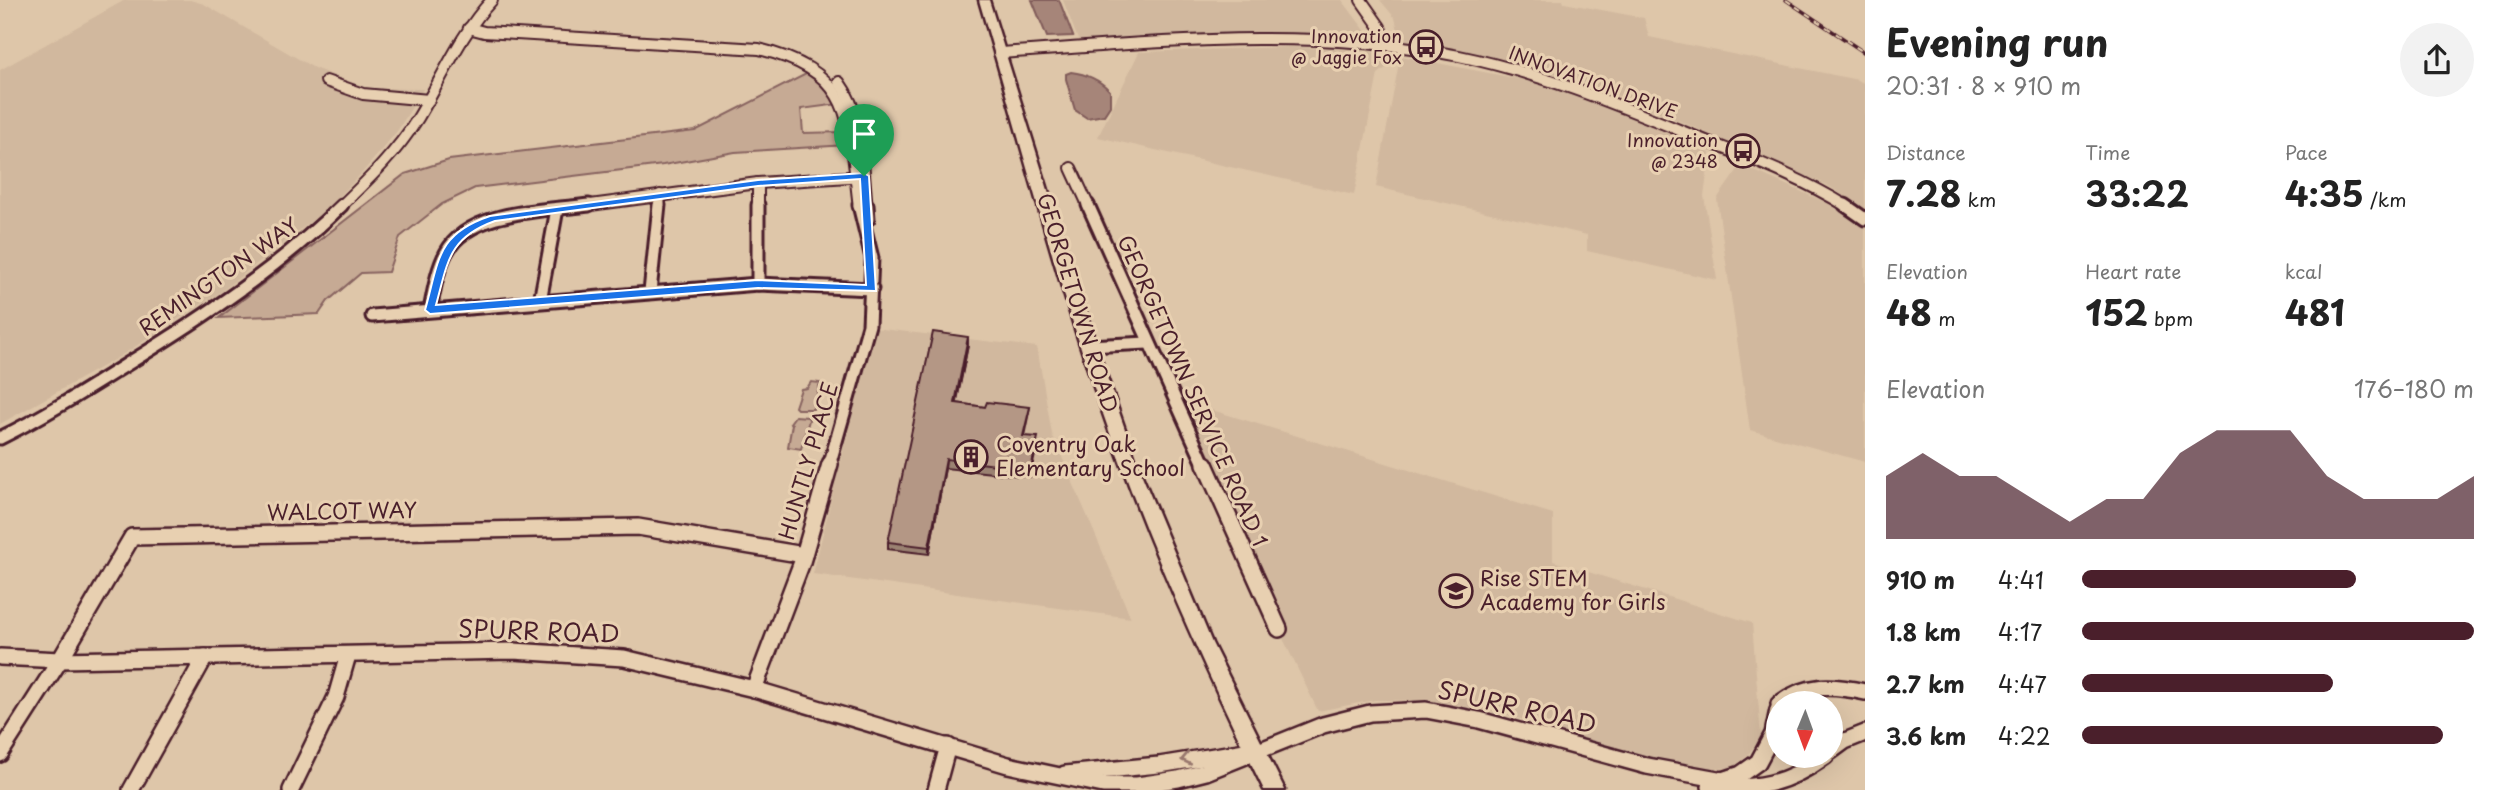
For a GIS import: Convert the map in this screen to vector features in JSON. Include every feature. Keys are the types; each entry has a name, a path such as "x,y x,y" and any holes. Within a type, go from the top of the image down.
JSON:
{"main road":[{"name":"GEORGETOWN ROAD","path":"984,0 1088,346 1150,519 1204,647 1275,790"}],"street":[{"name":"REMINGTON WAY","path":"0,438 39,419 187,327 306,240 388,160 429,100 469,28 492,0"},
{"path":"1361,0 1380,27 1385,44"},
{"name":"HUNTLY PLACE","path":"469,28 484,32 739,46 770,51 813,69 834,88 843,101 860,176 860,211 872,258 869,325 804,555 754,689"},
{"name":"INNOVATION DRIVE","path":"999,53 1268,38 1323,38 1385,44 1458,56 1531,73 1657,121 1784,174 1848,206 1865,219"},
{"path":"326,81 367,95 429,100"},
{"name":"GEORGETOWN SERVICE ROAD 1","path":"1071,168 1279,629"},
{"path":"430,310 447,249 458,236 475,225 494,218 758,183 860,176"},
{"path":"758,183 758,284"},
{"path":"650,292 660,195"},
{"path":"540,301 558,209"},
{"path":"372,316 758,284 872,289"},
{"path":"1088,346 1148,343"},
{"name":"WALCOT WAY","path":"0,754 60,660 132,537 638,527 804,555"},
{"name":"SPURR ROAD","path":"0,657 60,660 513,651 624,658 754,689 1007,765 1103,785 1137,785 1206,772 1323,725 1370,713 1426,710 1479,720 1647,766 1705,786 1751,790 1786,782 1808,768"},
{"path":"291,790 336,697 348,655"},
{"path":"131,790 205,657"},
{"path":"1796,691 1824,684 1865,692"},
{"path":"1843,742 1865,733"},
{"path":"936,790 948,746"},
{"name":"SPURR ROAD","path":"1647,766 1723,780 1741,774 1758,762 1766,751"}],"shaded area":[{"path":"125,0 190,0 204,4 314,68 367,88 423,89 398,130 328,208 222,291 119,357 0,424 0,70"},
{"path":"1032,0 1059,0 1073,36 1047,37"},
{"path":"1063,0 1342,0 1370,37 1296,33 1079,42"},
{"path":"1380,0 1563,0 1564,3 1644,18 1649,37 1858,80 1865,84 1865,209 1827,185 1654,110 1562,75 1472,54 1401,42 1395,18"},
{"path":"1289,47 1358,50 1401,56 1530,81 1612,108 1710,153 1704,196 1717,280 1587,251 1587,235 1376,187 1400,57 1378,74 1354,195 1098,137 1139,52"},
{"path":"812,71 839,104 801,109 803,133 844,132 847,145 735,152 663,165 475,188 442,204 400,237 388,272 361,273 328,301 319,314 219,318 405,174 449,160 695,131"},
{"path":"1071,72 1092,78 1110,91 1110,106 1104,115 1087,118 1075,110 1066,79 1066,74"},
{"path":"1741,165 1827,203 1865,228 1865,462 1750,430 1717,199"},
{"path":"873,328 1037,347 1052,434 1131,618 813,574"},
{"path":"811,382 820,383 813,409 797,409 795,407 801,389 807,388"},
{"name":"Rise STEM Academy for Girls","path":"1166,396 1553,514 1553,561 1752,623 1761,737 1747,756 1732,768 1679,771 1502,713 1435,701 1375,700 1318,711"},
{"path":"795,416 808,417 809,420 801,449 788,447 790,423"}],"building":[{"name":"Coventry Oak Elementary School","path":"933,332 968,337 955,403 985,407 987,402 1030,407 1023,436 1038,437 1031,469 946,459 929,547 888,542"}],"railway":[{"path":"1786,0 1865,53"}],"place":[{"name":"Innovation @ Jaggie Fox","path":"1426,47"},
{"name":"Innovation @ 2348","path":"1743,151"},
{"name":"Coventry Oak Elementary School","path":"971,457"},
{"name":"Rise STEM Academy for Girls","path":"1456,591"}],"route":[{"path":"864,176 868,205 867,237 873,272 872,289 758,284 430,310 447,249 458,236 475,225 494,218 758,183 864,176"}]}
